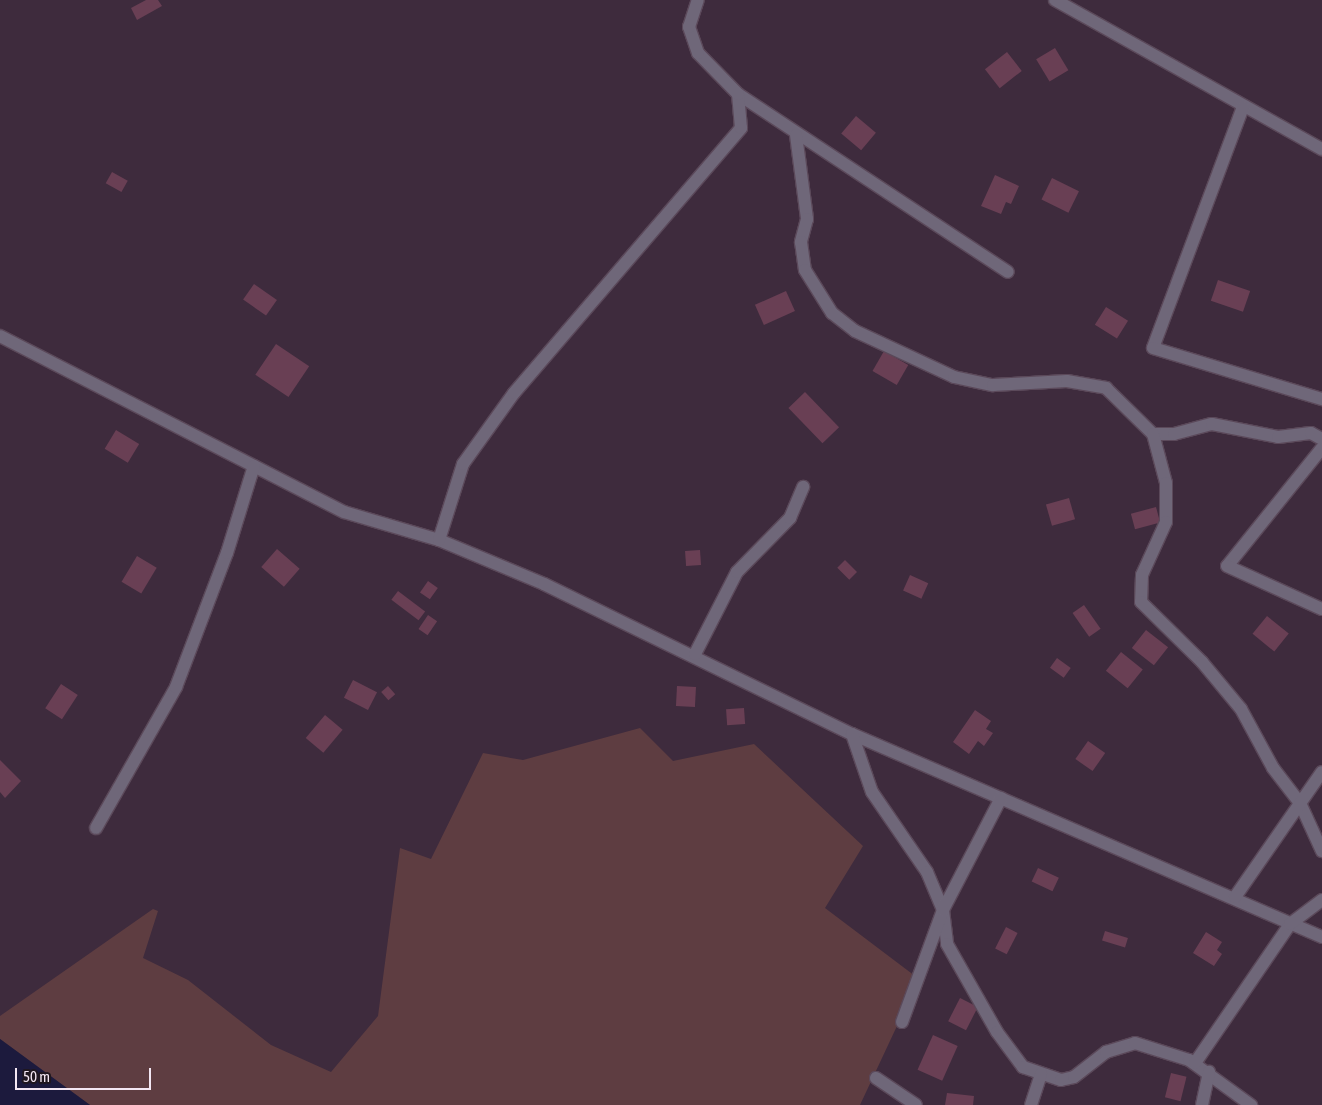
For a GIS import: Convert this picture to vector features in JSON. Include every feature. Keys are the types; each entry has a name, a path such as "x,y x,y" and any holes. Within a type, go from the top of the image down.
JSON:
{"street":[{"path":"698,0 689,27 698,53 738,94 796,135 1008,272"},
{"path":"1055,0 1243,107 1322,149"},
{"path":"439,540 463,464 514,393 741,128 738,94"},
{"path":"1243,107 1153,348 1322,399"},
{"path":"796,135 807,219 801,242 805,270 832,312 855,330 954,377 993,385 1067,381 1106,388 1153,434 1166,483 1166,522 1142,575 1141,602 1202,662 1241,709 1272,768 1300,803 1322,850"},
{"path":"0,336 344,512 439,540 695,654 852,734 1235,896 1290,924 1322,937"},
{"path":"1153,434 1174,434 1212,424 1278,437 1311,433 1322,438"},
{"path":"1322,448 1227,566 1322,608"},
{"path":"96,828 176,687 227,553 254,466"},
{"path":"695,654 737,572 790,518 803,487"},
{"path":"852,734 872,792 927,872 943,910 947,944 996,1032 1023,1067 1062,1080 1074,1077 1106,1052 1135,1043 1158,1047 1195,1063 1209,1072 1238,1099 1252,1105"},
{"path":"1235,896 1322,772"},
{"path":"902,1022 943,910 1001,798"},
{"path":"1195,1063 1290,924 1322,900"},
{"path":"1202,1105 1209,1072"},
{"path":"1031,1105 1041,1074"},
{"path":"876,1078 916,1105"}],"shaded area":[{"path":"640,728 673,761 754,744 863,846 825,908 919,979 860,1105 90,1105 0,1039 0,1016 153,909 158,911 143,958 188,980 271,1045 331,1072 378,1016 400,848 431,859 483,753 523,760"},
{"path":"0,1039 90,1105 0,1105"}],"building":[{"path":"146,0 158,0 162,6 137,20 131,8"},
{"path":"1055,48 1068,70 1050,82 1036,59"},
{"path":"1007,52 1022,71 1000,88 985,69"},
{"path":"856,116 876,133 861,150 841,134"},
{"path":"112,172 128,181 121,192 106,183"},
{"path":"995,175 1019,186 1011,204 1006,202 1001,214 981,206"},
{"path":"1052,178 1079,191 1068,213 1041,200"},
{"path":"1218,280 1250,291 1243,312 1211,301"},
{"path":"254,284 277,300 266,316 243,300"},
{"path":"786,291 795,311 764,325 755,305"},
{"path":"1106,307 1128,321 1117,339 1095,325"},
{"path":"276,344 309,366 288,397 255,375"},
{"path":"884,351 908,365 897,385 872,371"},
{"path":"805,392 839,427 822,443 788,408"},
{"path":"116,430 139,444 128,463 105,449"},
{"path":"1069,498 1075,519 1052,526 1046,505"},
{"path":"1156,507 1160,522 1135,529 1131,514"},
{"path":"277,549 300,569 284,587 261,567"},
{"path":"700,550 701,565 686,566 685,551"},
{"path":"137,556 157,568 141,594 122,582"},
{"path":"845,560 857,572 849,580 837,568"},
{"path":"910,575 928,583 921,599 903,591"},
{"path":"428,581 438,588 430,599 420,592"},
{"path":"398,591 425,611 419,620 391,600"},
{"path":"1084,605 1101,629 1089,637 1073,613"},
{"path":"428,615 437,621 428,635 418,629"},
{"path":"1267,616 1289,634 1274,651 1253,634"},
{"path":"1146,630 1168,647 1154,665 1132,648"},
{"path":"1121,652 1143,670 1128,688 1106,671"},
{"path":"1057,658 1071,668 1064,678 1050,668"},
{"path":"353,680 377,692 368,710 344,698"},
{"path":"61,684 78,695 62,719 45,708"},
{"path":"388,686 395,694 388,700 381,692"},
{"path":"677,686 696,687 695,707 676,706"},
{"path":"744,708 745,724 727,725 726,709"},
{"path":"975,710 991,721 986,729 993,733 984,746 978,741 969,754 953,742"},
{"path":"325,715 343,730 323,753 306,738"},
{"path":"1088,741 1105,753 1093,771 1075,759"},
{"path":"0,760 21,781 5,798 0,792"},
{"path":"1038,868 1059,878 1053,891 1032,882"},
{"path":"1006,927 1018,933 1007,954 995,948"},
{"path":"1105,931 1128,938 1125,948 1102,941"},
{"path":"1206,932 1222,942 1217,950 1222,954 1214,966 1193,953"},
{"path":"960,998 978,1007 966,1030 948,1021"},
{"path":"933,1035 958,1046 942,1081 918,1070"},
{"path":"1171,1073 1187,1077 1180,1101 1165,1097"},
{"path":"947,1093 974,1096 973,1105 945,1105"}]}
